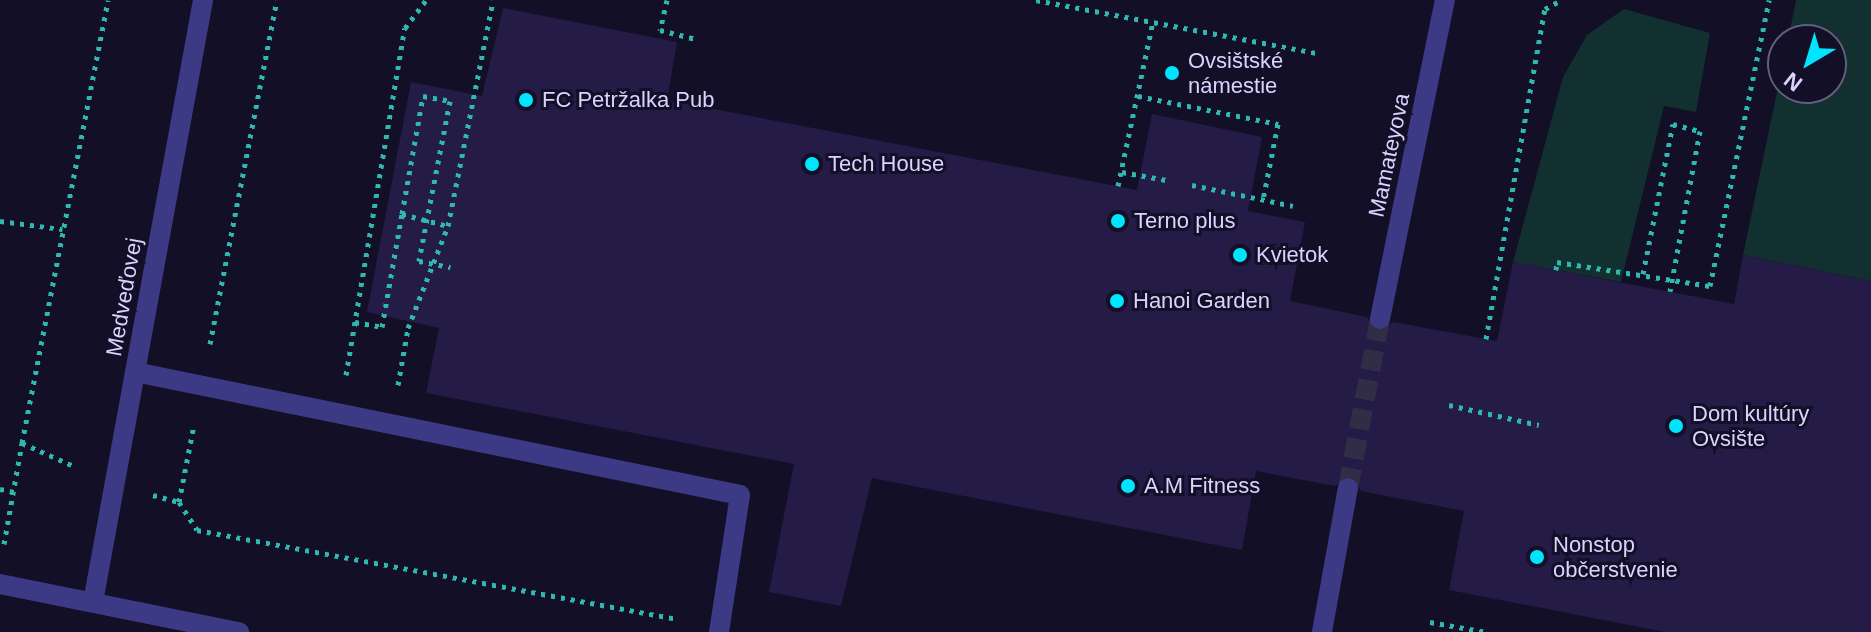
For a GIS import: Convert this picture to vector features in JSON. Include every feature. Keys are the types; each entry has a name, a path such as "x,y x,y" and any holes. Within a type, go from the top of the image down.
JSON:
{"street":[{"name":"Medveďovej","path":"93,602 203,0"},
{"name":"Mamateyova","path":"1380,319 1445,0"},
{"path":"135,372 740,495 720,629"},
{"path":"1322,632 1348,488"},
{"path":"0,584 239,632"}],"path":[{"path":"3,550 108,0"},
{"path":"179,502 277,0"},
{"path":"339,413 405,28 426,0"},
{"path":"405,349 448,226 493,0"},
{"path":"667,0 660,30 695,39"},
{"path":"1036,0 1317,53"},
{"path":"1486,339 1545,9 1561,0"},
{"path":"1556,270 1557,262 1710,286 1769,0"},
{"path":"1118,186 1153,22"},
{"path":"480,69 488,71"},
{"path":"355,322 382,327 423,96 450,101 419,261 450,267"},
{"path":"1138,96 1278,124 1263,200"},
{"path":"1643,274 1673,124 1700,131 1670,291"},
{"path":"1122,172 1166,180"},
{"path":"1192,185 1293,206"},
{"path":"402,214 448,226"},
{"path":"0,221 62,229"},
{"path":"1449,405 1539,425"},
{"path":"22,443 115,485 179,502 197,530 720,629"},
{"path":"0,489 14,492"},
{"path":"1430,622 1486,632"}],"green space":[{"path":"1796,0 1871,0 1871,281 1743,255 1774,104 1847,104 1847,24 1791,24"},
{"path":"1624,9 1710,33 1696,112 1664,106 1621,282 1513,262 1563,77 1587,35"}],"building":[{"path":"503,8 677,42 667,100 1137,190 1152,114 1262,137 1248,211 1305,222 1290,301 1367,317 1378,332 1393,322 1497,341 1513,262 1734,304 1743,255 1871,281 1871,632 1665,632 1449,590 1464,511 1361,491 1351,475 1335,486 1256,471 1242,550 872,478 841,606 769,592 794,464 426,393 439,328 367,312 411,82 482,96"}],"tunnel":[{"path":"1348,488 1380,319"}],"place":[{"name":"Ovsištské námestie","path":"1172,73"},
{"name":"FC Petržalka Pub","path":"526,100"},
{"name":"Tech House","path":"812,164"},
{"name":"Terno plus","path":"1118,221"},
{"name":"Kvietok","path":"1240,255"},
{"name":"Hanoi Garden","path":"1117,301"},
{"name":"Dom kultúry Ovsište","path":"1676,426"},
{"name":"A.M Fitness","path":"1128,486"},
{"name":"Nonstop občerstvenie","path":"1537,557"}]}
